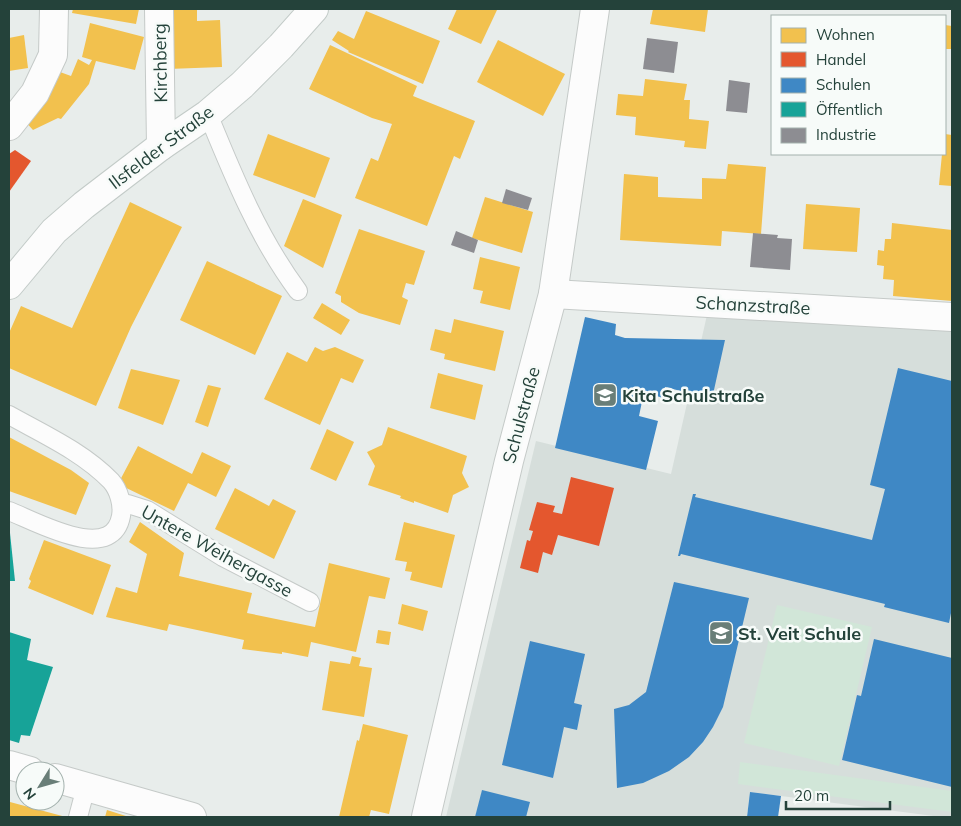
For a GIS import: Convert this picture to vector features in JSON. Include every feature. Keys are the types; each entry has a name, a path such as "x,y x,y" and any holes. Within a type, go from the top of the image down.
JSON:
{"street":[{"path":"9,127 34,93 53,55 54,9"},
{"name":"Kirchberg","path":"159,9 161,146"},
{"name":"Ilsfelder Straße","path":"9,285 54,231 84,205 161,146 208,114 282,46 314,9"},
{"name":"Schulstraße","path":"426,817 509,461 553,294 595,9"},
{"name":"Schanzstraße","path":"553,294 952,317"},
{"path":"65,781 192,817"}],"lane":[{"path":"208,114 236,185 267,244 298,291"},
{"name":"Untere Weihergasse","path":"9,415 89,461 113,483 122,506 119,526 109,536 94,540 70,536 9,511"},
{"name":"Untere Weihergasse","path":"122,506 128,504 147,510 222,557 310,602"},
{"path":"78,817 86,787"}],"shaded area":[{"name":"St. Veit Schule","path":"707,315 952,331 952,817 750,792 747,817 446,817 536,441 671,474"}],"green space":[{"path":"777,605 872,627 839,766 744,743"},
{"path":"740,762 952,791 952,812 738,784"}],"building: Wohnen":[{"path":"73,9 139,9 136,24 72,13"},
{"path":"165,9 197,9 197,21 220,20 222,67 168,69"},
{"path":"457,9 497,10 481,44 448,29"},
{"path":"653,9 708,9 705,32 650,24"},
{"path":"366,11 440,41 423,84 348,52 332,40 338,31 354,39"},
{"path":"90,23 144,37 135,70 96,61 89,84 61,119 58,118 33,130 23,119 60,72 71,76 78,59 89,65 92,60 82,57"},
{"path":"946,25 952,26 952,49 946,49"},
{"path":"24,35 28,68 9,71 9,38"},
{"path":"498,40 565,74 543,116 477,82"},
{"path":"330,45 417,86 413,96 475,121 460,159 454,156 427,226 355,198 371,158 378,161 392,124 372,118 309,89"},
{"path":"645,79 687,84 684,100 690,100 689,119 709,121 706,149 684,147 685,141 635,135 636,117 616,115 618,94 643,96"},
{"path":"268,134 330,158 315,198 253,175"},
{"path":"946,134 952,135 952,186 939,185 942,155 946,155"},
{"path":"728,164 766,167 761,234 722,231 721,246 620,240 624,174 658,177 658,197 702,199 702,178 726,179"},
{"path":"485,197 533,212 522,253 472,238"},
{"path":"303,199 342,215 323,268 284,246"},
{"path":"130,202 182,227 131,327 96,406 9,368 9,333 21,306 72,328"},
{"path":"806,204 860,208 857,252 803,249"},
{"path":"892,223 952,230 952,301 893,296 894,280 883,279 884,266 877,265 878,250 884,251 885,239 891,239"},
{"path":"359,229 425,251 414,285 406,283 402,297 408,300 400,325 359,313 341,302 341,296 335,293"},
{"path":"480,257 520,267 510,310 480,303 483,291 473,289"},
{"path":"207,261 282,296 255,355 180,320"},
{"path":"322,303 350,320 341,335 313,318"},
{"path":"454,319 504,331 495,371 444,359 445,354 430,350 435,329 451,333"},
{"path":"315,347 323,351 335,347 364,360 353,383 341,378 320,425 264,399 287,352 307,362"},
{"path":"131,369 180,380 163,425 118,408"},
{"path":"438,373 483,385 475,420 430,408"},
{"path":"208,385 221,388 208,427 195,422"},
{"path":"388,427 467,456 462,473 469,487 453,495 448,513 414,501 414,503 400,498 401,496 368,485 375,466 367,452 382,445"},
{"path":"327,429 354,442 336,481 310,469"},
{"path":"9,437 71,470 89,483 76,515 9,491"},
{"path":"138,446 192,474 202,452 231,466 216,497 188,483 174,511 118,484"},
{"path":"235,488 269,506 273,499 296,511 274,559 215,529"},
{"path":"140,522 184,553 179,576 252,593 247,613 315,627 329,563 390,578 385,599 369,596 356,652 311,642 308,657 282,652 282,654 242,649 244,640 169,624 167,631 106,617 116,587 137,593 147,554 129,542"},
{"path":"404,522 455,535 442,588 410,580 412,572 405,571 407,562 395,560"},
{"path":"44,540 111,565 93,615 28,588 31,581 29,579"},
{"path":"402,604 428,611 423,631 398,624"},
{"path":"378,630 391,632 389,645 376,643"},
{"path":"352,656 361,658 359,666 372,668 364,717 322,710 330,661 350,664"},
{"path":"363,724 408,735 389,814 371,810 369,817 339,817 357,740 359,741"},
{"path":"10,802 15,803 15,811 44,811 66,817 9,817"},
{"path":"107,810 129,817 105,817"}],"building: Handel":[{"path":"15,150 31,161 9,192 9,154"},
{"path":"571,477 614,488 599,546 558,535 552,555 543,552 538,573 520,568 527,540 530,541 533,531 529,530 537,502 555,506 553,512 562,514"}],"building: Schulen":[{"name":"Kita Schulstraße","path":"585,317 616,324 615,335 625,338 725,340 712,399 665,387 663,398 644,392 639,416 658,421 646,470 555,448"},
{"path":"898,368 952,381 952,608 949,623 884,607 885,604 681,554 678,556 693,494 696,494 695,497 872,540 885,489 870,485"},
{"path":"674,582 749,598 723,707 703,742 689,757 669,771 643,783 617,788 614,709 629,705 646,692"},
{"path":"874,639 952,658 952,787 842,760 857,695 861,696"},
{"path":"530,641 585,654 574,703 582,705 577,730 564,727 553,778 502,765"},
{"path":"482,790 530,802 526,817 475,817"},
{"path":"750,792 781,796 778,817 747,817"}],"building: Öffentlich":[{"path":"10,533 15,581 9,581"},
{"path":"9,632 31,639 27,660 53,667 30,736 21,735 19,743 9,740"}],"building: Industrie":[{"path":"647,38 678,42 674,73 643,69"},
{"path":"729,80 750,83 747,113 726,111"},
{"path":"506,189 532,198 528,210 502,203"},
{"path":"456,231 478,240 474,253 451,245"},
{"path":"753,233 778,235 777,238 792,239 790,270 750,267"}],"place":[{"name":"Kita Schulstraße","path":"605,395"},
{"name":"St. Veit Schule","path":"721,633"}]}
